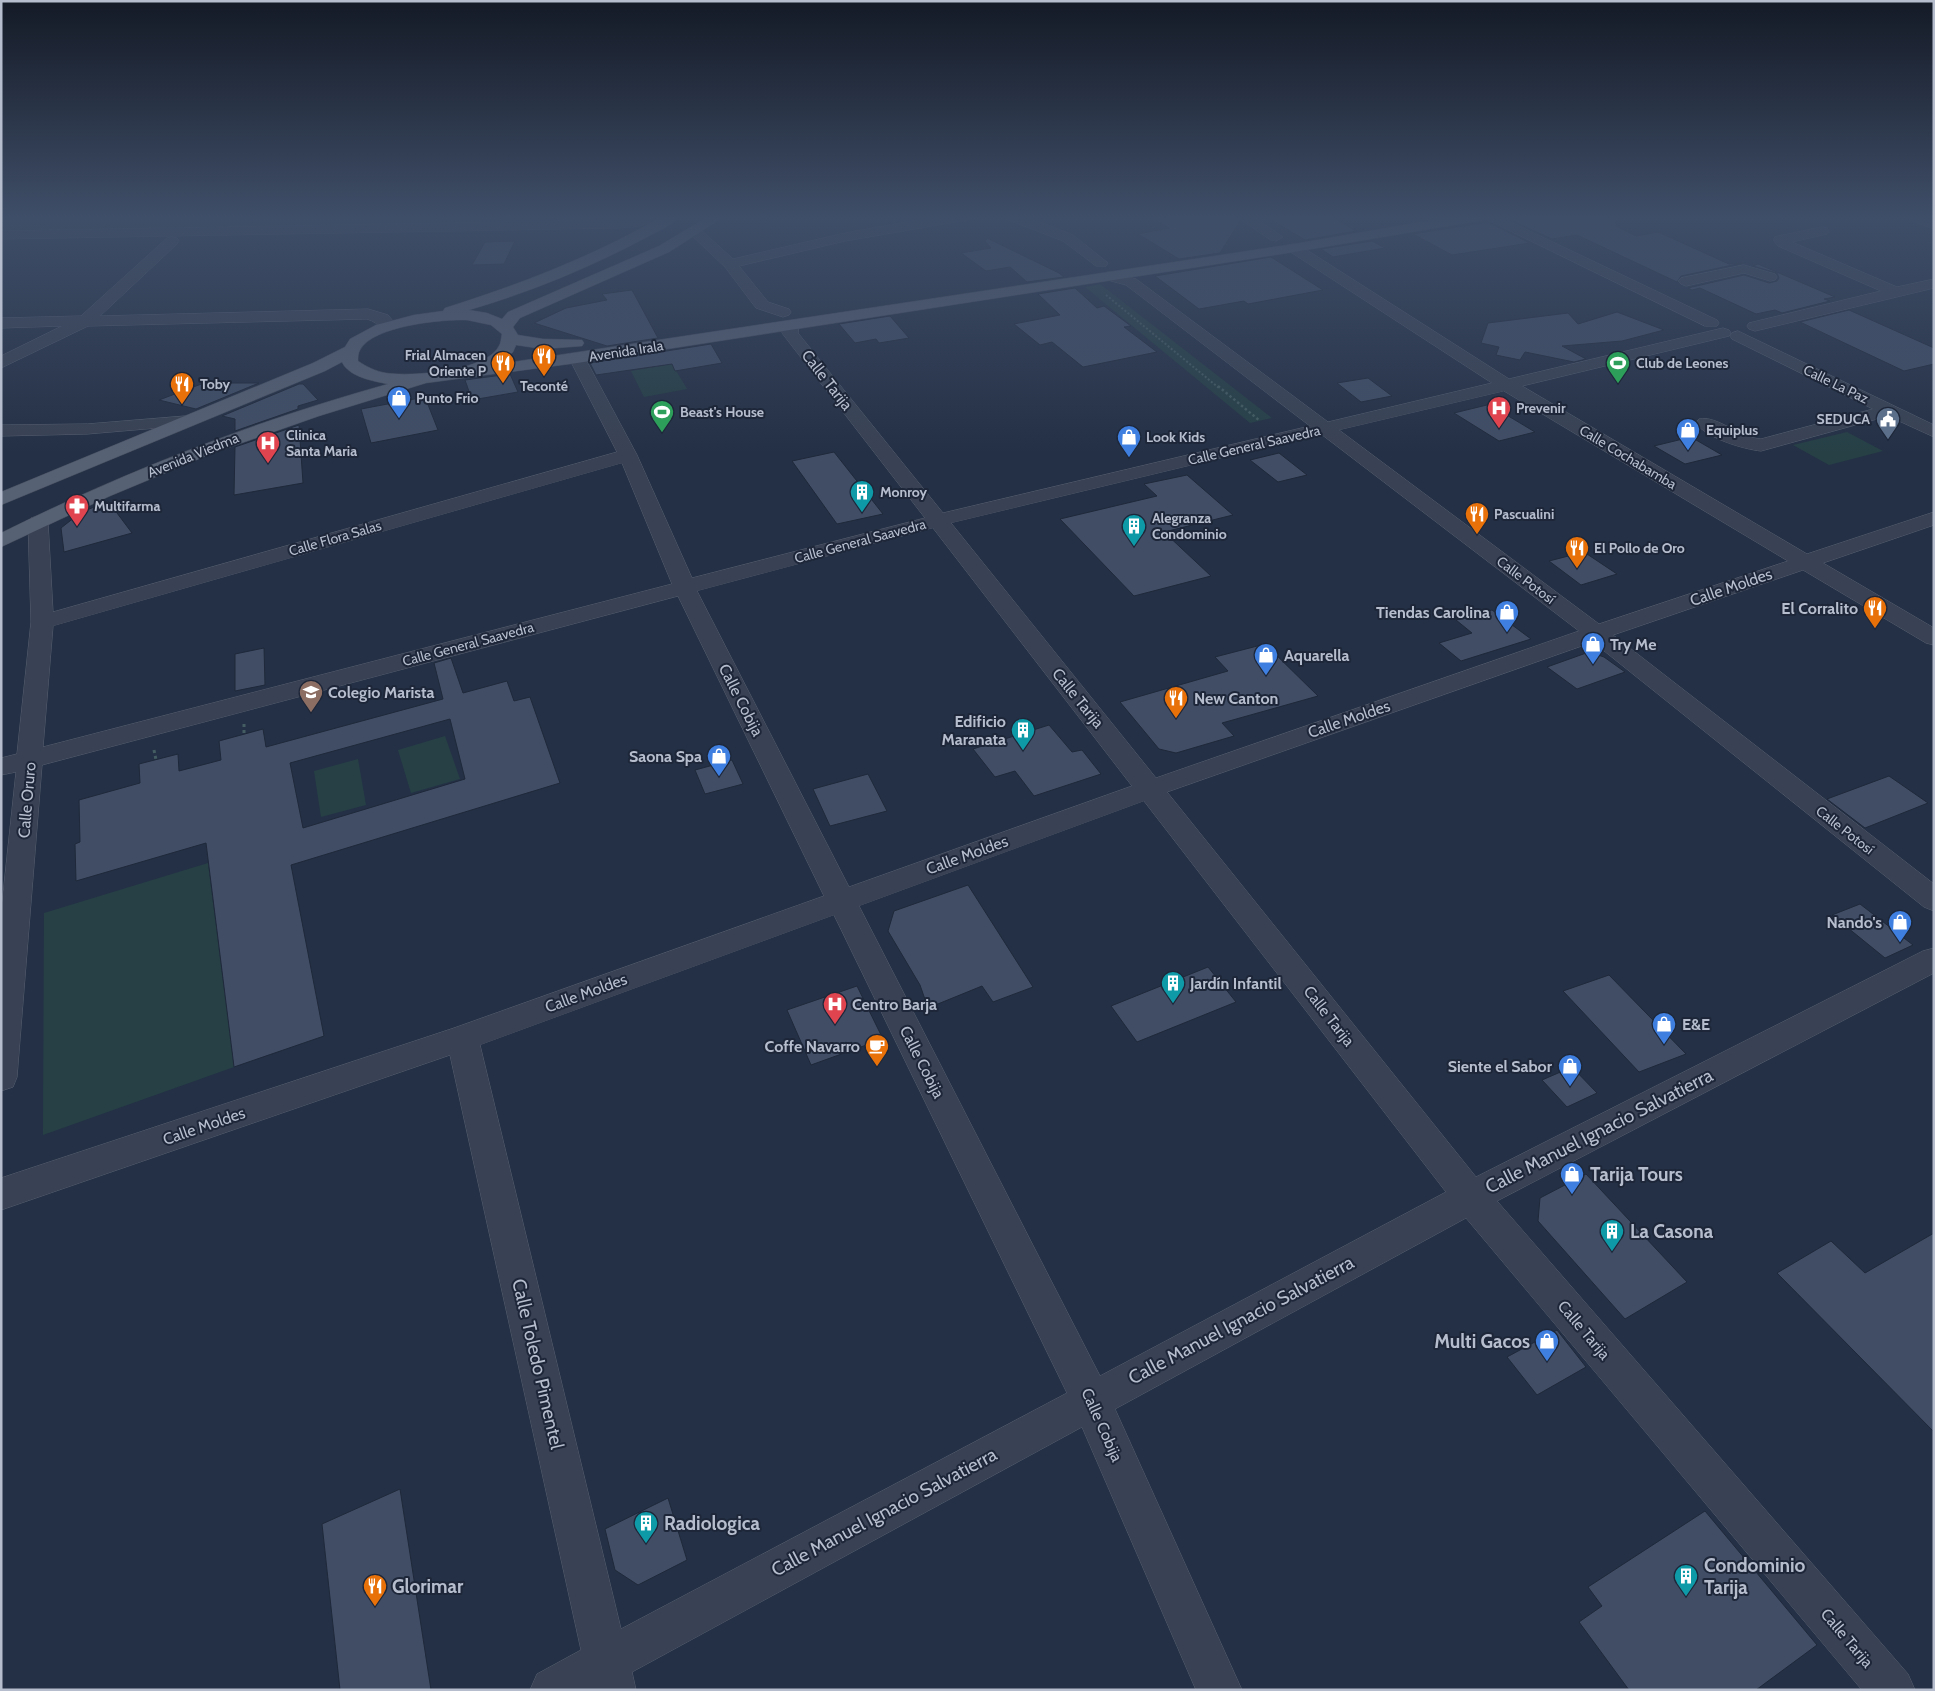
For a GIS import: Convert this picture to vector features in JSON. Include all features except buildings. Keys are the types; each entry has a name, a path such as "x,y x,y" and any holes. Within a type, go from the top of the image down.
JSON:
{"main road":[{"path":"1,499 319,367 350,352 364,337 389,326 432,316 497,295"},
{"path":"542,295 555,295"},
{"path":"350,352 350,363 363,373 387,379 420,380 450,376 470,370 492,360 504,351 507,333 514,315 560,295"},
{"name":"Avenida Irala","path":"450,376 578,358 787,319 935,295"},
{"name":"Avenida Irala","path":"432,316 472,316 491,320 507,333 543,344 572,344 787,319 967,295"},
{"name":"Avenida Viedma","path":"1,541 38,522 146,474 273,424 366,394 420,380"}],"street":[{"path":"1,363 85,321 113,295"},
{"path":"754,295 762,305 787,319"},
{"name":"Calle Potosí","path":"1148,295 1596,633 1934,900"},
{"name":"Calle Cochabamba","path":"1367,295 1507,385 1934,638"},
{"path":"1662,295 1728,324"},
{"path":"1669,295 1728,324"},
{"name":"Calle General Saavedra","path":"1,767 936,521 1507,385 1728,324 1750,336 1759,331 1755,326 1883,295"},
{"path":"1,323 368,314 382,318 389,326"},
{"name":"Calle Tarija","path":"787,319 790,333 936,521 1471,1197 1892,1690"},
{"name":"Calle La Paz","path":"1728,324 1934,432"},
{"name":"Calle Cobija","path":"578,358 628,455 685,588 1091,1400 1219,1690"},
{"path":"1704,422 1741,441 1752,445 1761,445 1890,410"},
{"path":"1,431 87,429 186,421"},
{"path":"87,429 102,432 111,437 113,443 107,454"},
{"name":"Calle Flora Salas","path":"42,622 628,455"},
{"name":"Calle Moldes","path":"1,1194 462,1038 1150,789 1596,633 1934,518"},
{"name":"Calle Oruro","path":"1,1077 42,622 38,522"},
{"name":"Calle Manuel Ignacio Salvatierra","path":"553,1690 610,1676 1091,1400 1471,1197 1934,959"},
{"name":"Calle Toledo Pimentel","path":"462,1038 610,1676"}],"path":[{"path":"1105,295 1260,421"}],"green space":[{"path":"1095,295 1114,295 1272,418 1250,423"},
{"path":"672,364 687,389 644,397 631,371"},
{"path":"1847,432 1883,451 1829,465 1793,445"},
{"path":"445,736 460,779 411,793 398,750"},
{"path":"358,759 366,805 321,817 314,771"},
{"path":"208,863 234,1067 43,1135 44,913"}],"place":[{"name":"Teconté","path":"544,377"},
{"name":"Frial Almacen Oriente P","path":"503,384"},
{"name":"Club de Leones","path":"1618,384"},
{"name":"Toby","path":"182,405"},
{"name":"Punto Frio","path":"399,419"},
{"name":"Prevenir","path":"1499,429"},
{"name":"Beast's House","path":"662,433"},
{"name":"SEDUCA","path":"1888,440"},
{"name":"Equiplus","path":"1688,451"},
{"name":"Look Kids","path":"1129,458"},
{"name":"Clinica Santa Maria","path":"268,464"},
{"name":"Monroy","path":"862,513"},
{"name":"Multifarma","path":"77,527"},
{"name":"Pascualini","path":"1477,535"},
{"name":"Alegranza Condominio","path":"1134,547"},
{"name":"El Pollo de Oro","path":"1577,569"},
{"name":"El Corralito","path":"1875,629"},
{"name":"Tiendas Carolina","path":"1507,633"},
{"name":"Try Me","path":"1593,665"},
{"name":"Aquarella","path":"1266,676"},
{"name":"Colegio Marista","path":"311,713"},
{"name":"New Canton","path":"1176,719"},
{"name":"Edificio Maranata","path":"1023,751"},
{"name":"Saona Spa","path":"719,777"},
{"name":"Nando's","path":"1900,943"},
{"name":"Jardín Infantil","path":"1173,1004"},
{"name":"Centro Barja","path":"835,1025"},
{"name":"E&E","path":"1664,1045"},
{"name":"Coffe Navarro","path":"877,1067"},
{"name":"Siente el Sabor","path":"1570,1087"},
{"name":"Tarija Tours","path":"1572,1195"},
{"name":"La Casona","path":"1612,1252"},
{"name":"Multi Gacos","path":"1547,1362"},
{"name":"Radiologica","path":"646,1544"},
{"name":"Condominio Tarija","path":"1686,1597"},
{"name":"Glorimar","path":"375,1607"}]}
